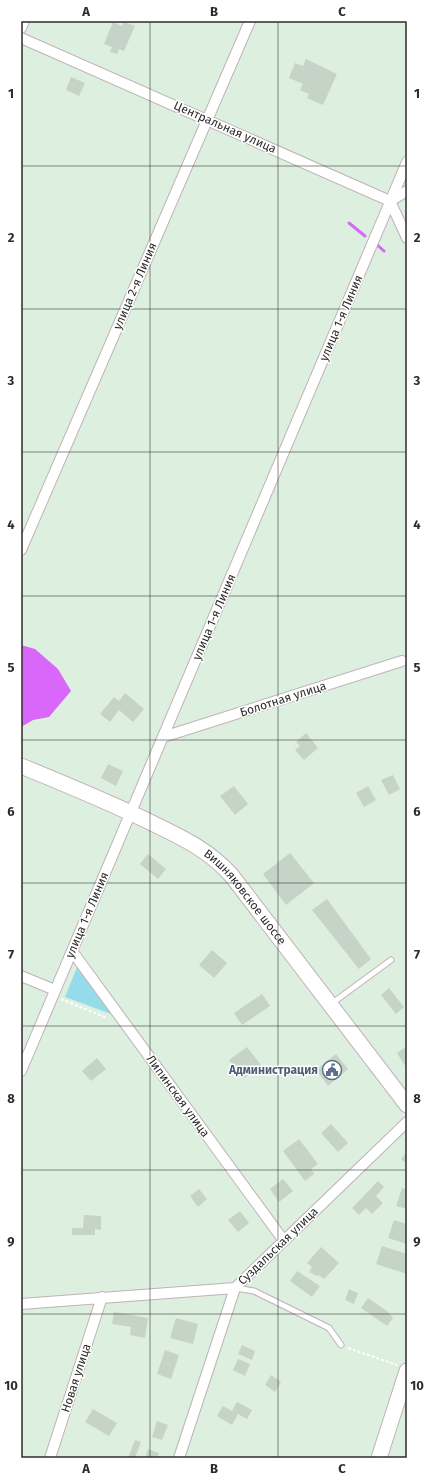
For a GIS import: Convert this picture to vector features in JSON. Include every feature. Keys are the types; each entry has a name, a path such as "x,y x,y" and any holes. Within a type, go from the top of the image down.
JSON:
{"street":[{"path":"21,28 24,21"},
{"name":"улица 2-я Линия","path":"21,550 250,21"},
{"name":"Центральная улица","path":"21,38 390,201"},
{"name":"улица 1-я Линия","path":"21,1072 407,162"},
{"path":"407,191 390,201 407,238"},
{"name":"Болотная улица","path":"163,737 402,661"},
{"name":"Вишняковское шоссе","path":"21,766 131,813 192,843 223,865 407,1105"},
{"name":"Липинская улица","path":"72,951 284,1241"},
{"path":"21,976 54,993"},
{"name":"Суздальская улица","path":"21,1304 235,1288 407,1122"},
{"path":"179,1458 235,1288"},
{"name":"Новая улица","path":"50,1458 102,1297"},
{"path":"379,1458 403,1368"}],"lane":[{"path":"330,1004 391,960"},
{"path":"235,1288 254,1291 329,1328 341,1345"}],"path":[{"path":"54,993 126,1025"},
{"path":"341,1345 403,1368"}],"shaded area":[{"path":"21,645 35,649 58,669 71,691 49,717 33,720 21,727"},
{"path":"77,967 111,1014 65,997"}],"building":[{"path":"113,22 122,26 124,22 135,26 124,51 119,49 117,54 110,52 112,47 104,44"},
{"path":"306,59 337,74 323,105 307,98 309,94 300,90 303,84 289,78 295,63 303,66"},
{"path":"71,77 85,83 79,96 66,90"},
{"path":"125,693 144,709 133,722 119,710 110,722 100,714 114,697 119,701"},
{"path":"306,733 318,748 304,760 295,750 300,746 296,742"},
{"path":"108,764 123,771 116,786 101,778"},
{"path":"393,775 400,789 389,795 381,780"},
{"path":"234,786 248,804 235,815 220,796"},
{"path":"368,786 376,800 364,807 356,793"},
{"path":"290,853 314,883 286,905 263,874"},
{"path":"148,854 166,869 158,879 140,864"},
{"path":"327,899 371,959 359,969 312,910"},
{"path":"212,950 227,963 214,978 199,965"},
{"path":"389,988 404,1007 396,1014 381,995"},
{"path":"262,994 270,1006 242,1025 234,1013"},
{"path":"407,1046 407,1069 397,1053"},
{"path":"247,1047 261,1065 243,1079 229,1060"},
{"path":"336,1054 348,1069 328,1086 316,1070"},
{"path":"97,1058 106,1069 91,1081 82,1071"},
{"path":"331,1124 348,1143 338,1152 321,1133"},
{"path":"299,1139 318,1164 311,1169 314,1174 305,1181 283,1151"},
{"path":"407,1152 407,1164 401,1159"},
{"path":"283,1179 293,1191 279,1202 270,1189"},
{"path":"378,1181 384,1187 376,1196 383,1203 372,1214 366,1208 359,1215 352,1208"},
{"path":"402,1188 407,1190 407,1209 396,1206"},
{"path":"199,1189 207,1199 198,1207 190,1196"},
{"path":"240,1211 249,1223 238,1232 228,1220"},
{"path":"84,1215 101,1216 101,1230 95,1229 95,1235 72,1235 72,1228 83,1228"},
{"path":"394,1220 407,1224 407,1244 388,1238"},
{"path":"382,1246 407,1254 407,1274 376,1264"},
{"path":"321,1247 339,1263 324,1279 309,1272 312,1267 307,1263"},
{"path":"297,1271 320,1286 312,1297 290,1281"},
{"path":"349,1289 358,1293 354,1304 345,1300"},
{"path":"368,1298 387,1311 393,1318 387,1326 361,1308"},
{"path":"114,1312 148,1318 145,1338 130,1335 131,1327 112,1324"},
{"path":"176,1318 198,1324 193,1344 170,1338"},
{"path":"242,1345 255,1351 252,1360 238,1354"},
{"path":"165,1350 179,1355 171,1379 157,1374"},
{"path":"238,1359 250,1364 245,1376 233,1370"},
{"path":"271,1375 281,1382 275,1392 265,1385"},
{"path":"237,1402 252,1410 247,1419 238,1414 232,1425 217,1416 223,1406 232,1411"},
{"path":"93,1409 117,1423 109,1436 85,1422"},
{"path":"157,1421 168,1425 162,1440 152,1437"},
{"path":"135,1440 141,1442 135,1458 128,1458"},
{"path":"148,1449 159,1453 157,1458 145,1458"}],"waterway":[{"path":"349,223 365,236"},
{"path":"375,243 384,251"}],"place":[{"name":"Администрация","path":"332,1070"}]}
